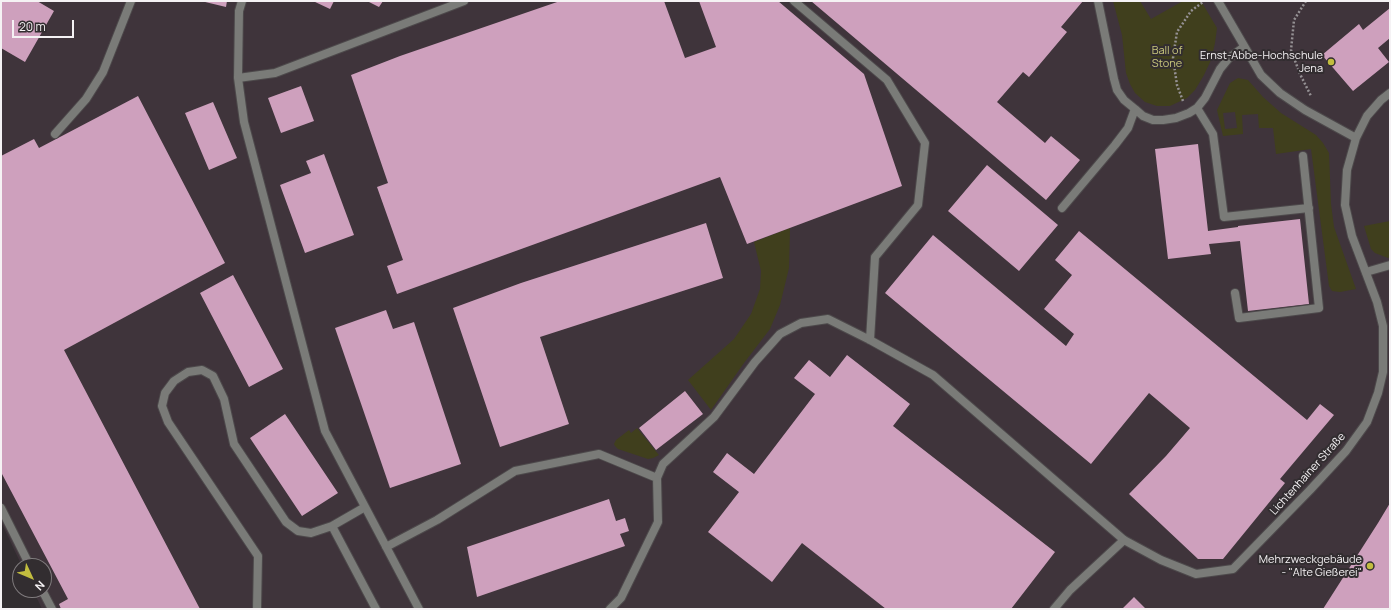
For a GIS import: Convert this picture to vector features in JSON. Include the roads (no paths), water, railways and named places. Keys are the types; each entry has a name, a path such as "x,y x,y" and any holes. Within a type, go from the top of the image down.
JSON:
{"street":[{"path":"56,134 86,99 103,72 131,1"},
{"path":"242,1 239,11 238,78 244,122 325,431 419,609"},
{"path":"238,78 275,73 464,1"},
{"path":"794,1 887,80 925,143 918,205 875,257 870,340"},
{"path":"1098,1 1117,90 1124,100 1134,109 1143,116 1153,120 1169,119 1189,113 1197,108 1205,98 1220,70 1229,58 1244,47"},
{"path":"1218,1 1261,75 1280,93 1305,110 1356,138"},
{"name":"Lichtenhainer Straße","path":"657,478 663,464 714,417 755,362 780,334 801,323 828,319 870,340 933,375 1124,540 1161,560 1196,574 1232,569 1310,490 1346,451 1367,422 1378,393 1383,372 1383,326 1377,302 1352,236 1345,205 1346,170 1356,138 1367,116 1380,100 1390,93"},
{"path":"1197,108 1213,134 1224,218 1309,208"},
{"path":"1062,208 1128,128 1134,109"},
{"path":"1235,293 1239,318 1319,308 1303,156"},
{"path":"1366,272 1390,265"},
{"path":"256,609 258,556 168,422 162,406 165,393 174,381 188,372 202,370 213,376 224,399 234,444 286,522 298,531 311,534 332,526 365,507"},
{"path":"386,547 437,520 515,471 599,454 657,478 658,522 621,598 610,609"},
{"path":"1,508 26,558"},
{"path":"332,526 376,609"},
{"path":"1054,609 1070,590 1124,540"},
{"path":"46,598 52,609"}],"place":[{"name":"Ernst-Abbe-Hochschule Jena","path":"1331,62"},
{"name":"Mehrzweckgebäude - \"Alte Gießerei\"","path":"1370,566"}],"park label":[{"name":"Ball of Stone","path":"1167,57"}]}
